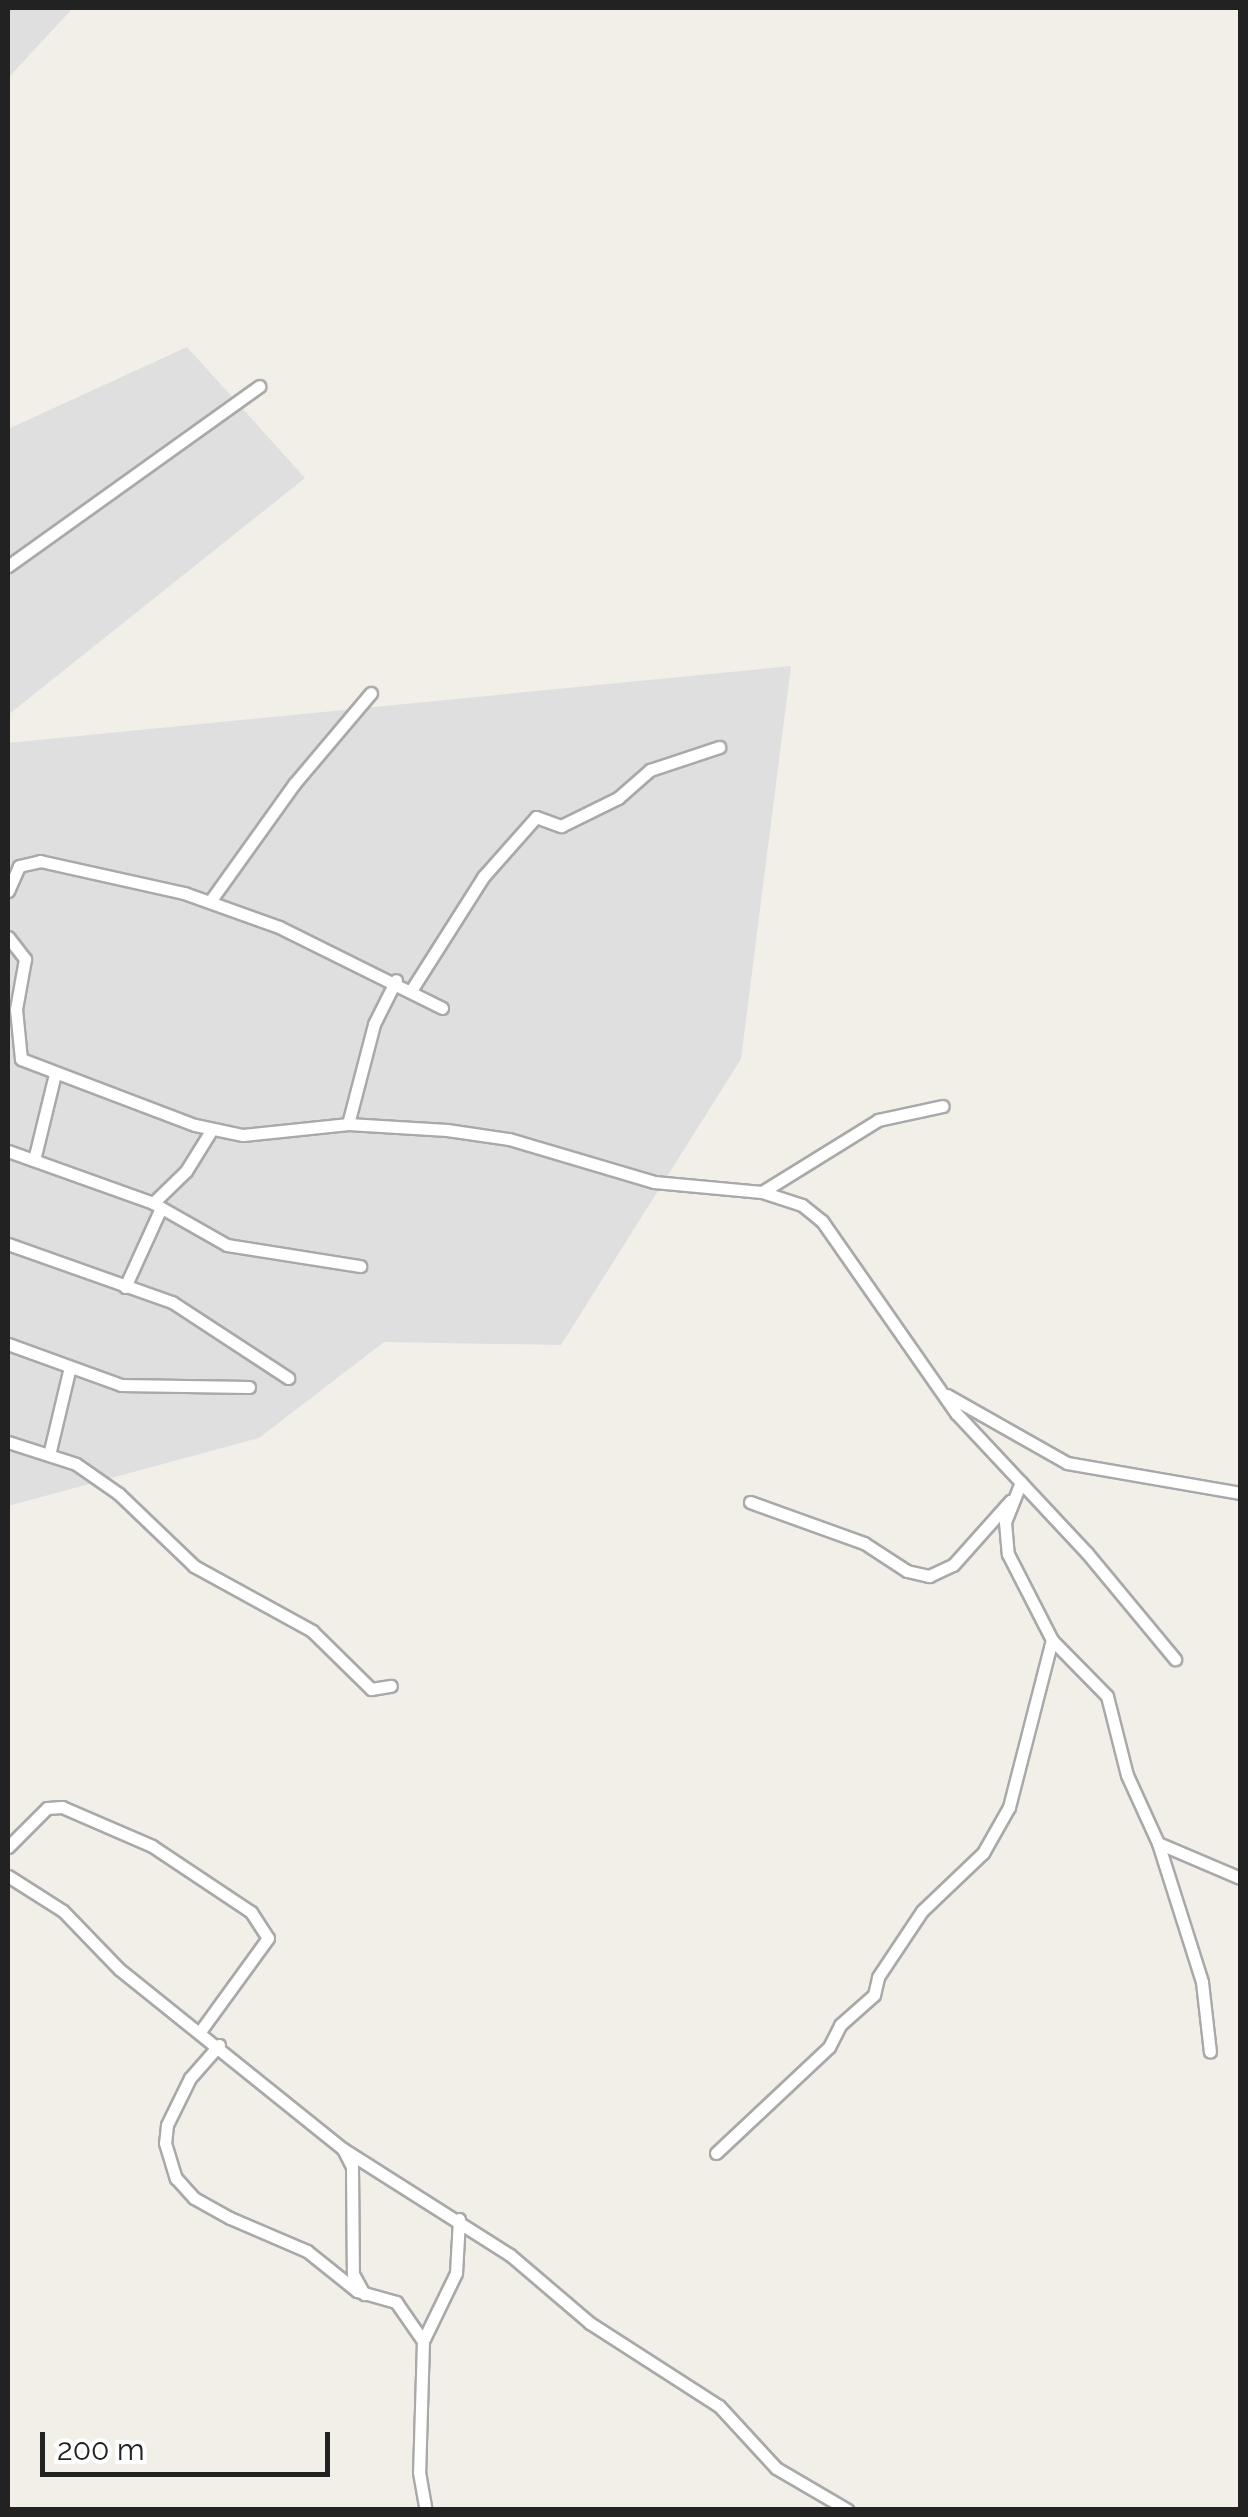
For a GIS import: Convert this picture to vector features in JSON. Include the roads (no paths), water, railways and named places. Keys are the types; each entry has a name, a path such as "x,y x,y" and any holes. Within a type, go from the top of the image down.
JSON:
{"street":[{"path":"8,566 259,386"},
{"path":"211,900 294,784 371,692"},
{"path":"412,989 483,877 536,817 562,826 618,798 650,770 719,747"},
{"path":"8,891 19,866 40,862 211,900 396,980 442,1008"},
{"path":"8,938 25,959 16,1008 21,1059"},
{"path":"348,1124 374,1024 396,980"},
{"path":"8,1054 212,1129 262,1135 348,1124 510,1139 634,1178 762,1192 802,1205 822,1221 948,1395 956,1414 1021,1482 1175,1659"},
{"path":"34,1160 56,1074"},
{"path":"762,1192 878,1120 943,1106"},
{"path":"125,1287 157,1206 186,1171 212,1129"},
{"path":"8,1151 157,1206 228,1245 360,1266"},
{"path":"8,1244 172,1302 288,1378"},
{"path":"8,1344 69,1371 121,1385 249,1387"},
{"path":"49,1455 69,1371"},
{"path":"948,1395 1067,1462 1240,1493"},
{"path":"8,1442 49,1455 119,1494 209,1576 312,1631 371,1689 391,1686"},
{"path":"750,1502 864,1543 907,1571 929,1576 953,1564 1010,1501 1021,1482"},
{"path":"1010,1501 1008,1554 1052,1640 1108,1696 1127,1775 1158,1843 1202,1982 1210,2052"},
{"path":"716,2153 830,2047 840,2025 874,1995 878,1977 922,1911 984,1853 1008,1807 1052,1640"},
{"path":"8,1847 47,1808 62,1807 152,1846 251,1912 268,1938 202,2029"},
{"path":"1158,1843 1240,1878"},
{"path":"8,1876 64,1911 132,1979 202,2029 343,2149 459,2219 590,2323 719,2406 776,2468 848,2510"},
{"path":"218,2045 190,2078 167,2125 165,2143 176,2178 194,2198 247,2227 307,2250 364,2294 396,2302 424,2341"},
{"path":"343,2149 352,2167 353,2274 364,2294"},
{"path":"426,2510 419,2472 424,2341 456,2273 459,2219"}]}
